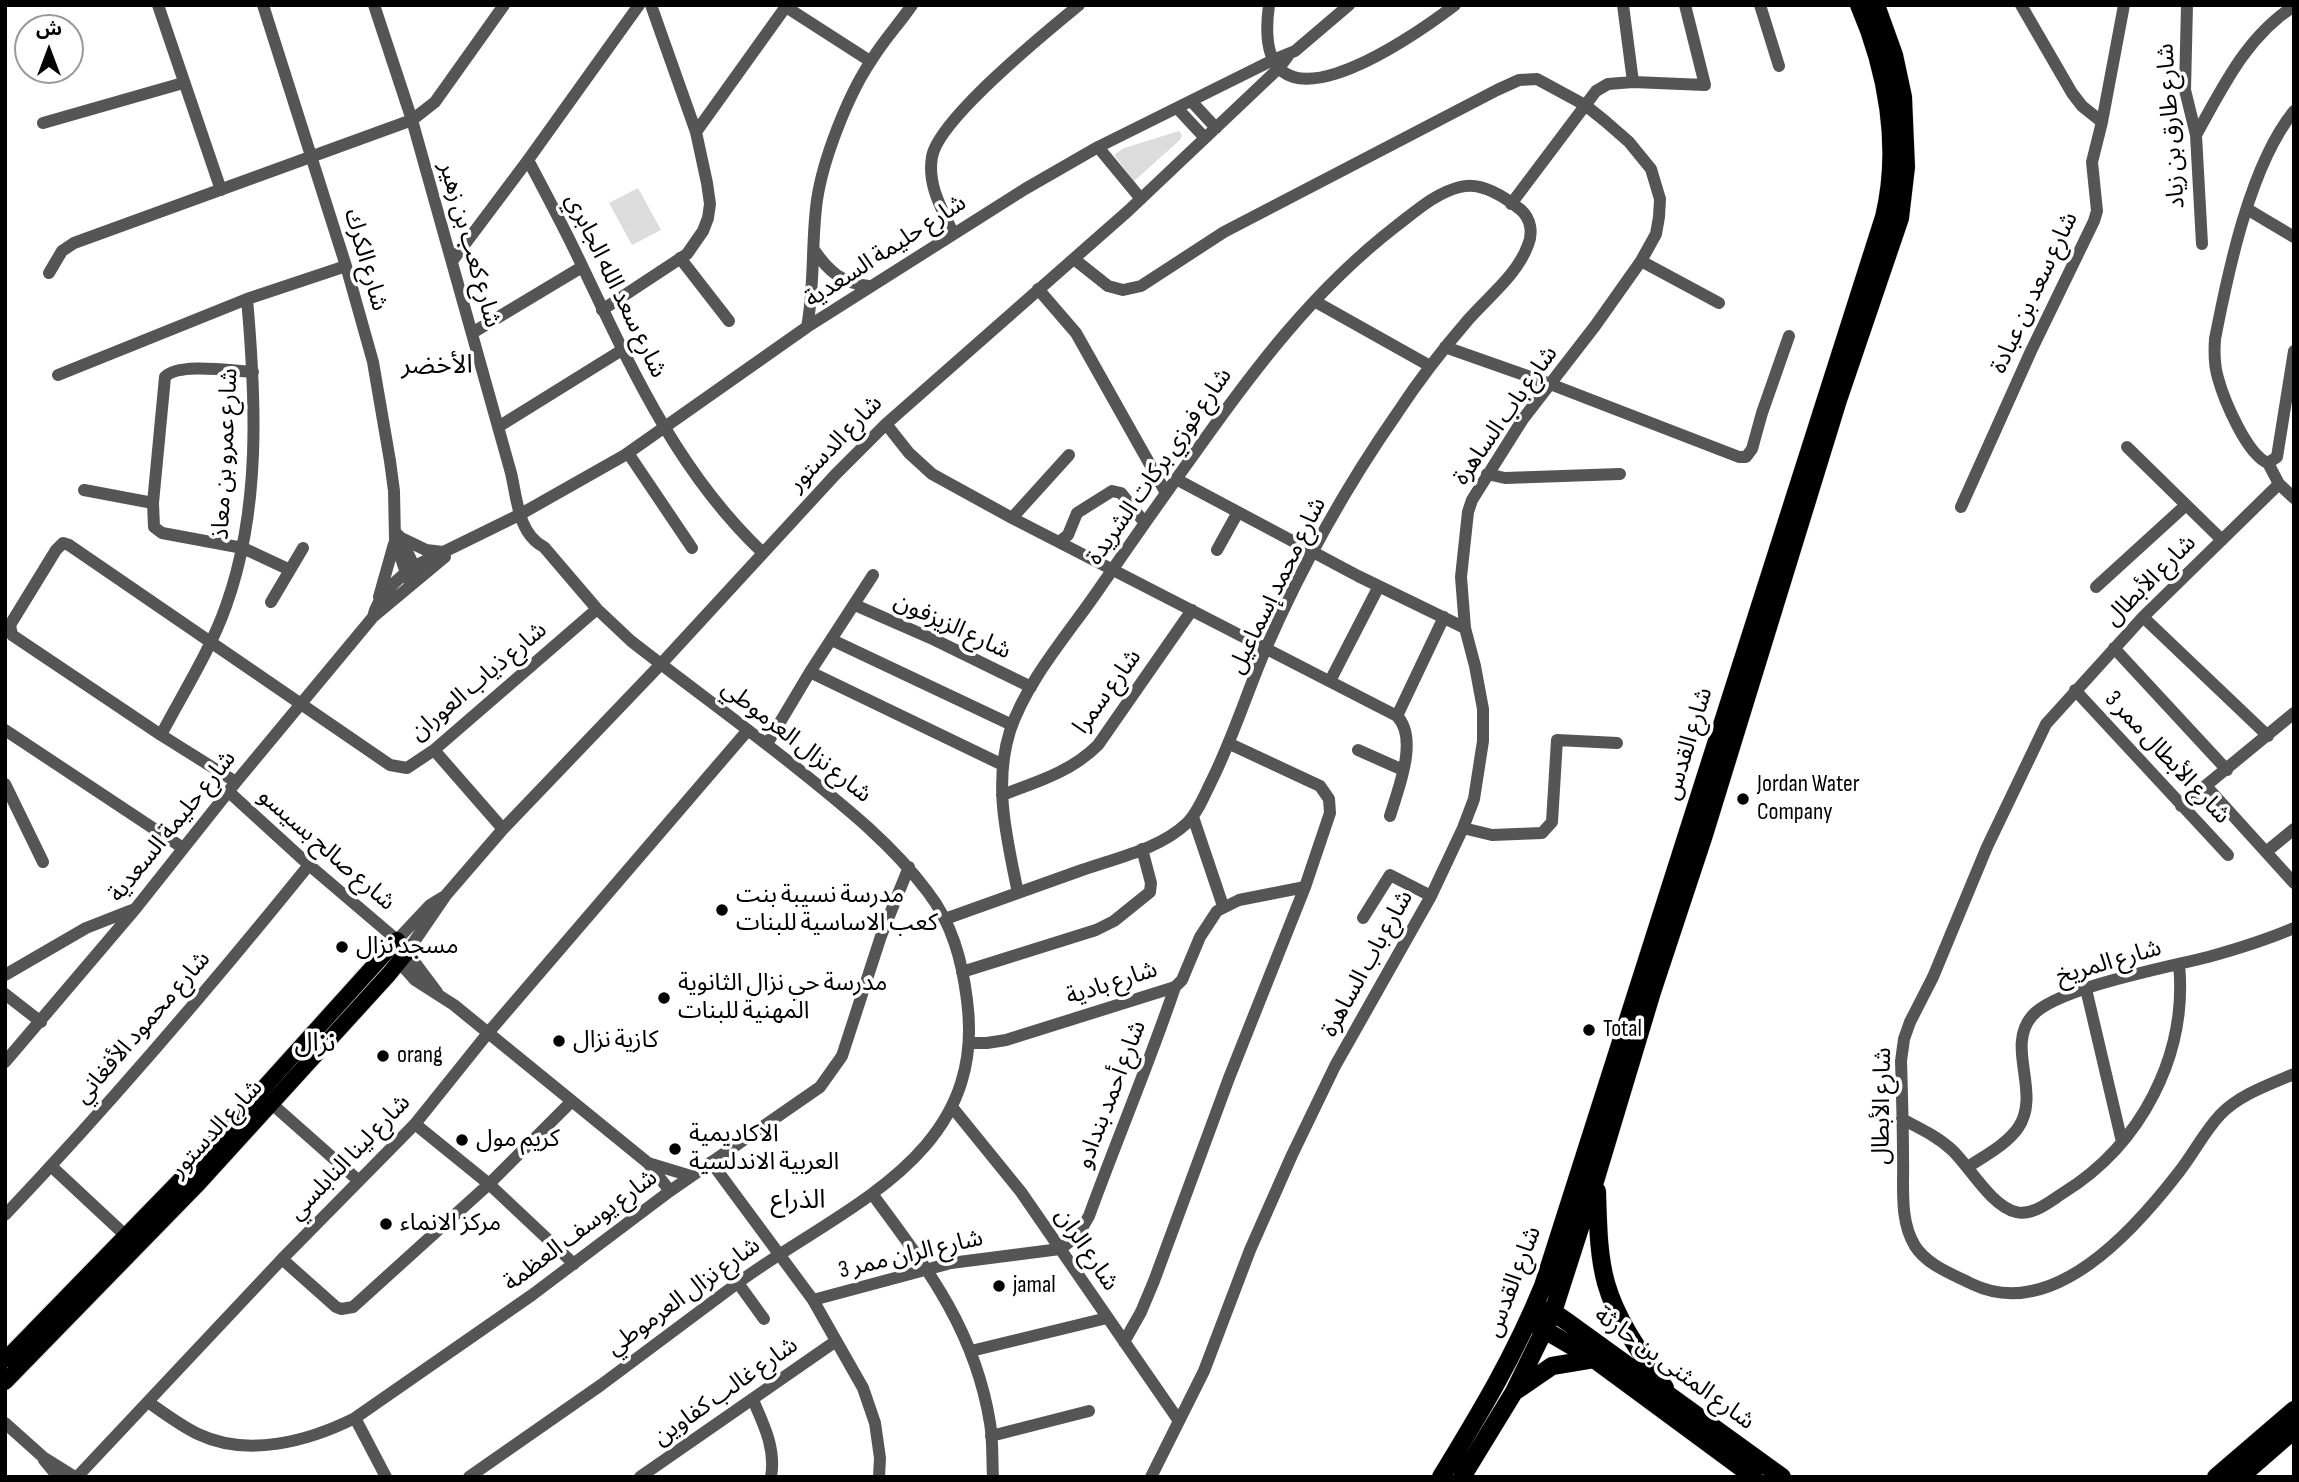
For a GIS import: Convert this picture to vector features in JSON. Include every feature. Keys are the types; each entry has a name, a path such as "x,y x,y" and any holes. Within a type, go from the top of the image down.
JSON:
{"highway":[{"name":"شارع القدس","path":"1441,1477 1499,1382 1531,1314 1644,975 1729,697 1886,209 1891,158 1888,103 1870,30 1859,5"},
{"name":"شارع القدس","path":"1462,1477 1514,1392 1553,1312 1838,400 1900,218 1906,167 1903,97 1894,55 1876,5"},
{"path":"1596,1178 1599,1236 1606,1283 1617,1312 1636,1347 1675,1402"},
{"name":"شارع المثنى بن حارثة","path":"1531,1314 1553,1312 1782,1477"},
{"name":"شارع المثنى بن حارثة","path":"1531,1314 1546,1329 1594,1359 1754,1477"},
{"path":"1514,1392 1552,1366 1594,1359"},
{"path":"2216,1477 2294,1410"},
{"path":"2239,1477 2294,1430"}],"main road":[{"name":"شارع الدستور","path":"5,1382 272,1104 398,951"},
{"name":"شارع الدستور","path":"5,1360 398,951"}],"street":[{"path":"158,5 221,190"},
{"name":"شارع الكرك","path":"263,5 346,266 373,362 393,481 397,537 413,575"},
{"name":"شارع كعب بن زهير","path":"374,5 412,120 523,513"},
{"path":"49,273 62,251 74,243 412,120 435,102 504,5"},
{"path":"453,260 639,5"},
{"path":"602,310 680,258 697,242 708,218 710,204 696,132 651,5"},
{"path":"807,327 817,199 821,181 844,115 870,61 912,5"},
{"path":"953,233 934,194 931,167 934,146 941,133 1016,59 1079,5"},
{"path":"1269,5 1267,29 1276,64 1286,74 1302,79 1334,76 1401,44 1455,5"},
{"name":"شارع الدستور","path":"398,951 430,905 446,895 503,829 886,424 1141,199 1216,128 1276,64 1349,5"},
{"path":"1623,5 1633,82"},
{"path":"1510,204 1596,92 1606,85 1633,82 1706,85 1685,5"},
{"path":"1760,5 1779,66"},
{"path":"2021,5 2072,93 2082,106 2102,122"},
{"name":"شارع سعد بن عبادة","path":"1961,507 2031,351 2094,221 2096,211 2092,162 2124,5"},
{"name":"شارع طارق بن زياد","path":"2187,5 2185,90 2196,135 2202,244"},
{"path":"696,132 787,6 870,61"},
{"path":"2196,135 2225,83 2255,39 2269,24 2294,6"},
{"name":"شارع حليمة السعدية","path":"5,1062 41,1023 136,908 375,610 413,575 448,551 523,513 628,453 869,286 1098,147 1276,64"},
{"name":"شارع باب الساهرة","path":"1074,259 1108,286 1123,290 1133,289 1252,217 1518,80 1537,79 1585,106 1629,142 1651,169 1660,199 1656,234 1641,261 1550,384 1472,500 1466,523 1461,577 1465,628 1479,686 1483,741 1474,799 1431,896 1335,1066 1313,1111 1255,1239 1204,1371 1151,1477"},
{"path":"43,123 183,83"},
{"path":"1192,102 1216,128"},
{"path":"1178,109 1205,138"},
{"path":"2294,111 2271,147 2247,208 2215,339 2214,358 2222,393 2239,428 2255,452 2266,462 2278,484 2294,498"},
{"path":"1098,147 1141,199"},
{"name":"شارع سعد الله الجابري","path":"528,160 664,430 727,518 763,553"},
{"name":"شارع فوزي بركات الشريدة","path":"1018,893 1004,821 1002,795 1003,765 1012,725 1031,687 1144,522 1245,382 1284,333 1362,252 1441,194 1459,187 1478,186 1487,189 1510,204"},
{"name":"شارع محمد إسماعيل","path":"945,919 1142,849 1179,830 1193,817 1230,744 1266,648 1314,552 1380,437 1430,366 1504,282 1527,248 1531,236 1530,222 1525,213 1510,204"},
{"path":"2247,208 2294,237"},
{"path":"814,250 833,274 855,284 869,286"},
{"path":"680,258 729,321"},
{"path":"1641,261 1719,303"},
{"path":"58,375 247,299 346,266"},
{"path":"472,332 582,267"},
{"path":"1038,289 1076,332 1166,493"},
{"name":"شارع عمرو بن معاذ","path":"161,735 226,607 243,548 251,469 253,372 247,299"},
{"path":"1315,302 1430,366"},
{"path":"1446,347 1550,384 1731,455 1746,457 1752,449 1789,336"},
{"path":"498,427 622,350"},
{"path":"2266,462 2277,457 2294,351"},
{"path":"253,372 180,369 165,377 153,503 154,527 157,531 243,548 290,570"},
{"path":"886,424 909,453 932,474 1397,716 1404,723 1408,740 1390,816"},
{"path":"2127,447 2222,540"},
{"path":"628,453 692,548"},
{"path":"1012,518 1069,455"},
{"path":"1487,474 1505,478 1620,474"},
{"path":"1176,479 1465,628"},
{"name":"شارع الأبطال","path":"2278,484 2143,617 2075,690 2039,735 1904,1039 1901,1061 1904,1203 1909,1234 1926,1259 1976,1286 1996,1293 2033,1292 2056,1283 2098,1258 2149,1210 2221,1113 2246,1096 2294,1074"},
{"path":"84,490 153,503"},
{"path":"1059,542 1068,535 1077,513 1112,491 1121,493 1144,522"},
{"path":"2096,587 2186,505"},
{"path":"1217,551 1238,512"},
{"name":"شارع نزال العرموطي","path":"469,1477 601,1385 779,1253 873,1195 909,1164 934,1136 952,1107 963,1079 970,1043 969,1015 953,938 945,919 909,867 856,814 631,641 597,609 544,547 538,544 523,513"},
{"path":"375,610 397,537 426,550 448,551"},
{"name":"شارع ذياب العوران","path":"161,735 16,638 11,632 10,625 59,545 65,543 301,703 342,735 394,768 407,768 434,750 597,609"},
{"path":"271,602 303,548"},
{"path":"767,744 873,575"},
{"path":"1330,681 1379,586"},
{"name":"شارع الزيزفون","path":"855,605 1031,687"},
{"name":"شارع سمرا","path":"1002,795 1055,775 1081,761 1098,745 1192,610"},
{"path":"1397,716 1444,617"},
{"path":"2143,617 2268,736"},
{"path":"832,640 1012,725"},
{"path":"2114,648 2227,770"},
{"path":"810,672 1003,765"},
{"name":"شارع الأبطال ممر 3","path":"2075,690 2228,855"},
{"path":"2182,806 2294,713"},
{"path":"5,730 183,848"},
{"name":"شارع لينا النابلسي","path":"76,1477 282,1259 415,1124 488,1032 748,730"},
{"path":"161,735 232,787"},
{"path":"1463,828 1492,835 1542,833 1552,822 1557,740 1617,743"},
{"path":"1124,1342 1154,1281 1229,1078 1305,887 1330,813 1329,799 1320,786 1230,744"},
{"path":"434,750 503,829"},
{"path":"1358,750 1403,770"},
{"path":"5,784 43,862"},
{"name":"شارع صالح بسيسو","path":"232,787 398,951 415,980 437,992 488,1032 648,1163"},
{"path":"2207,787 2294,883"},
{"path":"1193,817 1223,906 1239,900 1305,887"},
{"path":"2266,852 2294,829"},
{"path":"962,972 1096,930 1114,921 1150,892 1151,883 1142,849"},
{"name":"شارع محمود الأفغاني","path":"5,1215 51,1167 309,865"},
{"name":"شارع يوسف العظمة","path":"148,1402 198,1434 240,1444 285,1444 331,1430 355,1418 574,1264 691,1176 809,1097 832,1073 842,1056 881,936 909,867"},
{"path":"1363,918 1390,875 1431,896"},
{"name":"شارع بادية","path":"970,1043 1006,1040 1174,987 1182,980 1208,922 1223,906"},
{"path":"5,975 86,928 136,908"},
{"name":"شارع المريخ","path":"1968,1167 2010,1137 2024,1118 2028,1095 2022,1045 2027,1024 2041,1008 2063,996 2237,949 2294,928"},
{"path":"1902,1119 1934,1136 1952,1150 2009,1210 2028,1213 2039,1209 2096,1171 2122,1142 2157,1091 2174,1045 2182,992 2179,964"},
{"name":"شارع أحمد بندادو","path":"1060,1250 1076,1237 1089,1216 1131,1100 1157,1040 1174,987"},
{"path":"2086,989 2122,1142"},
{"path":"5,994 41,1023"},
{"path":"282,1259 336,1307 347,1309 360,1302 489,1184 572,1102"},
{"path":"272,1104 359,1181"},
{"name":"شارع الران","path":"952,1107 1021,1192 1179,1421"},
{"path":"415,1124 489,1184 574,1264"},
{"path":"711,1162 813,1300 863,1388 872,1411 878,1441 879,1477"},
{"path":"648,1163 691,1176"},
{"path":"648,1163 670,1191"},
{"path":"51,1167 125,1235"},
{"path":"873,1195 927,1268 960,1324 985,1400 991,1436 993,1477"},
{"name":"شارع الران ممر 3","path":"813,1300 927,1268 1060,1250"},
{"path":"738,1283 764,1319"},
{"path":"971,1351 1107,1318"},
{"name":"شارع غالب كفاوين","path":"640,1477 836,1341"},
{"path":"752,1400 769,1437 771,1477"},
{"path":"991,1436 1088,1411"},
{"path":"355,1418 386,1477"},
{"path":"5,1423 43,1457 76,1477"},
{"path":"43,1457 58,1477"}],"shaded area":[{"path":"1179,131 1182,135 1180,140 1134,181 1114,155 1124,148"},
{"path":"638,188 661,230 632,245 609,203"}],"place":[{"name":"Jordan Water Company","path":"1743,799"},
{"name":"مدرسة نسيبة بنت كعب الاساسية للبنات","path":"722,910"},
{"name":"مسجد نزال","path":"342,947"},
{"name":"مدرسة حي نزال الثانوية المهنية للبنات","path":"664,998"},
{"name":"Total","path":"1589,1030"},
{"name":"كازية نزال","path":"559,1041"},
{"name":"orang","path":"383,1056"},
{"name":"كريم مول","path":"462,1140"},
{"name":"الاكاديمية العربية الاندلسية","path":"675,1149"},
{"name":"مركز الانماء","path":"386,1224"},
{"name":"jamal","path":"999,1286"}],"district":[{"name":"الأخضر","path":"437,366"},
{"name":"نزال","path":"315,1044"},
{"name":"الذراع","path":"798,1201"}]}
